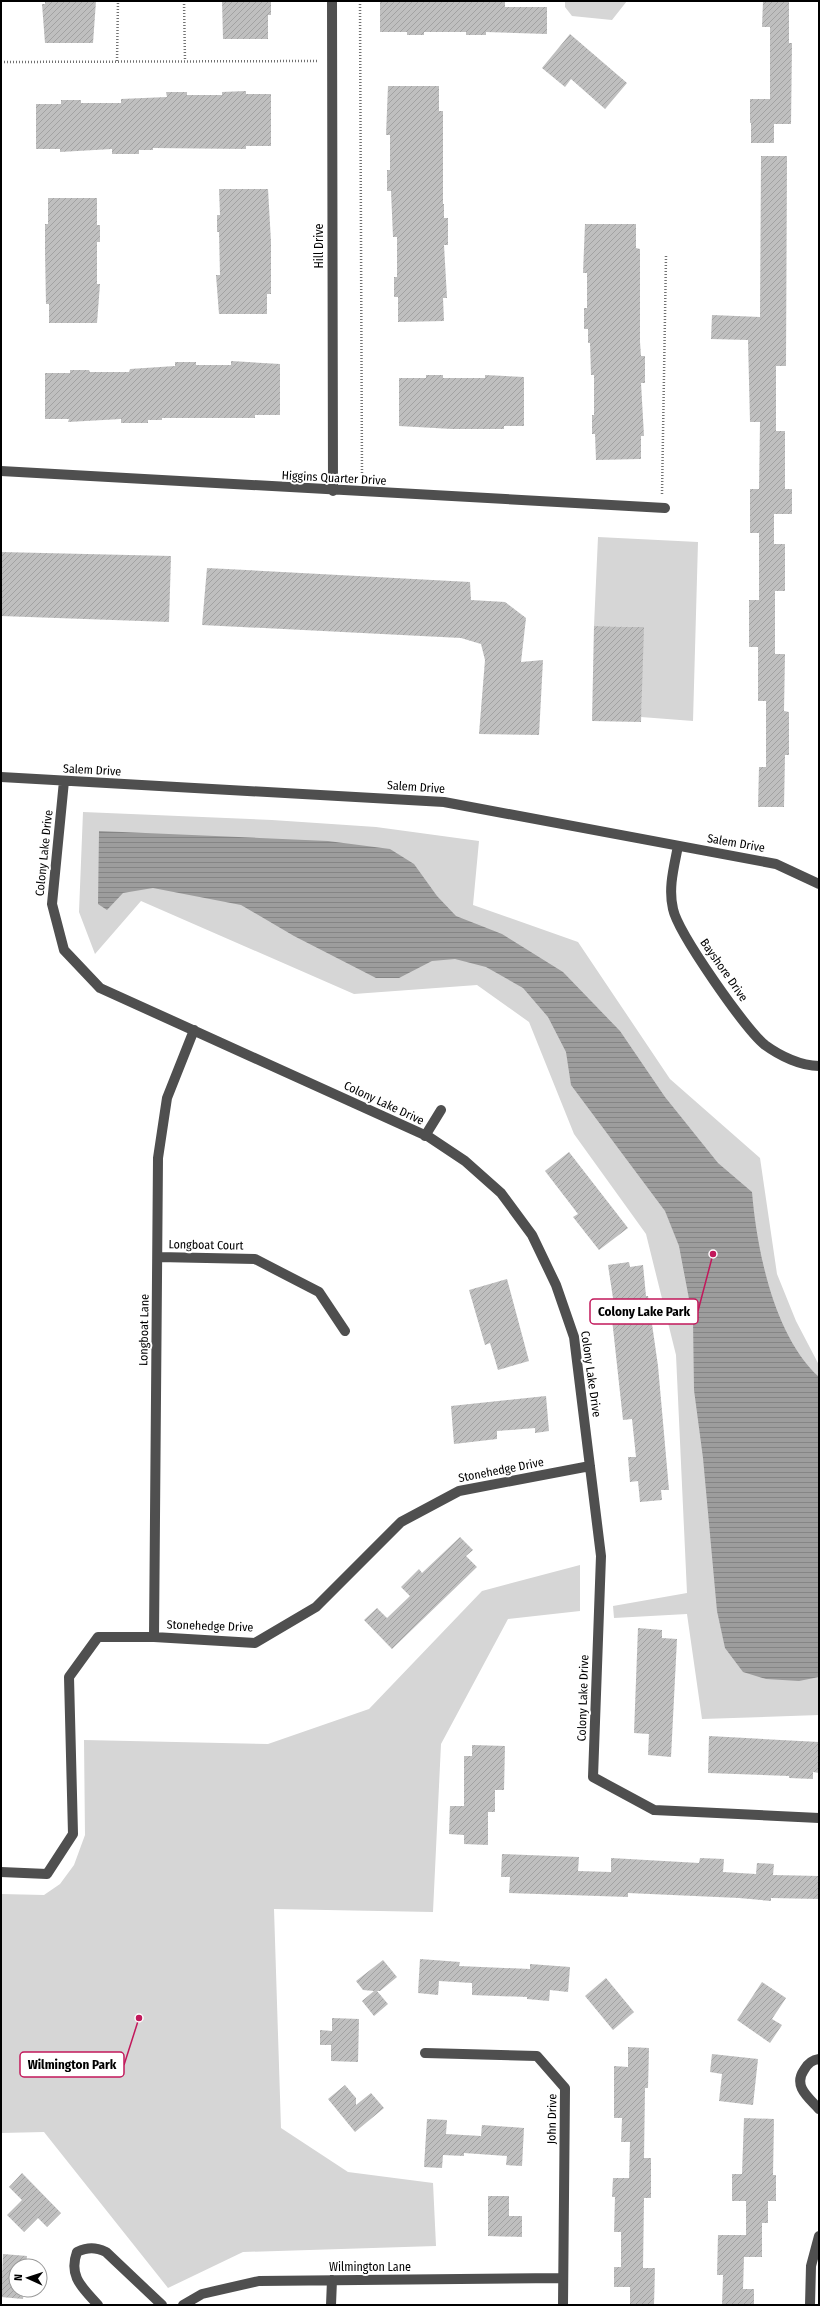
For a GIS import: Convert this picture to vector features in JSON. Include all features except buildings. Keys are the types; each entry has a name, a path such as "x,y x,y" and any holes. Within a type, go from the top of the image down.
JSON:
{"street":[{"name":"Hill Drive","path":"332,1 333,491"},
{"name":"Higgins Quarter Drive","path":"1,471 333,491 663,508"},
{"name":"Salem Drive","path":"1,777 444,802 776,864 819,884"},
{"name":"Colony Lake Drive","path":"64,781 52,904 64,950 100,988 425,1136 465,1161 502,1193 532,1235 556,1285 574,1337 601,1556 593,1777 654,1810 819,1818"},
{"name":"Bayshore Drive","path":"678,846 670,895 673,911 686,937 749,1029 764,1044 786,1057 819,1066"},
{"name":"Longboat Lane","path":"154,1637 158,1158 167,1098 194,1030"},
{"path":"425,1136 441,1110"},
{"name":"Longboat Court","path":"158,1257 255,1259 319,1292 344,1331"},
{"name":"Stonehedge Drive","path":"1,1872 47,1874 73,1834 69,1677 98,1637 154,1637 255,1643 316,1607 401,1522 459,1491 590,1466"},
{"name":"John Drive","path":"425,2053 537,2056 565,2088 563,2305"},
{"path":"819,2060 808,2063 802,2074 800,2083 803,2092 819,2109"},
{"path":"810,2305 811,2266 819,2236"},
{"path":"98,2305 78,2282 73,2263 77,2252 86,2248 96,2248 106,2252 162,2305"},
{"name":"Wilmington Lane","path":"183,2305 202,2294 259,2281 563,2278"},
{"path":"331,2305 332,2280"}],"path":[{"path":"117,61 118,1"},
{"path":"184,1 184,61"},
{"path":"360,1 362,492"},
{"path":"1,62 332,60"},
{"path":"663,508 666,256"}],"shaded area":[{"path":"565,1 627,1 612,20 572,16 565,7"},
{"path":"598,537 698,542 693,721 641,717 643,627 594,626"},
{"path":"83,812 272,820 376,827 479,841 473,905 578,942 670,1079 760,1158 777,1274 796,1321 819,1365 819,1715 702,1719 687,1614 614,1618 613,1606 687,1593 676,1355 646,1234 574,1134 529,1022 477,985 354,994 141,901 95,954 79,912"},
{"path":"99,831 328,841 390,849 414,864 437,896 456,916 502,934 563,972 620,1031 665,1097 718,1163 752,1192 758,1240 770,1291 779,1316 790,1339 803,1360 819,1377 819,1677 799,1681 766,1679 743,1672 725,1648 717,1611 703,1458 694,1390 693,1320 679,1246 665,1211 571,1085 566,1052 548,1017 523,988 486,967 455,959 432,961 399,978 376,978 294,936 241,905 153,888 123,893 107,910 98,904"},
{"path":"580,1565 580,1611 508,1619 441,1744 433,1912 274,1909 281,2128 348,2172 433,2183 436,2246 243,2252 168,2288 44,2132 1,2133 1,1894 44,1895 60,1884 74,1865 85,1835 84,1740 268,1744 369,1709 482,1591"}],"place":[{"name":"Colony Lake Park","path":"713,1254"},
{"name":"Wilmington Park","path":"139,2018"}]}
